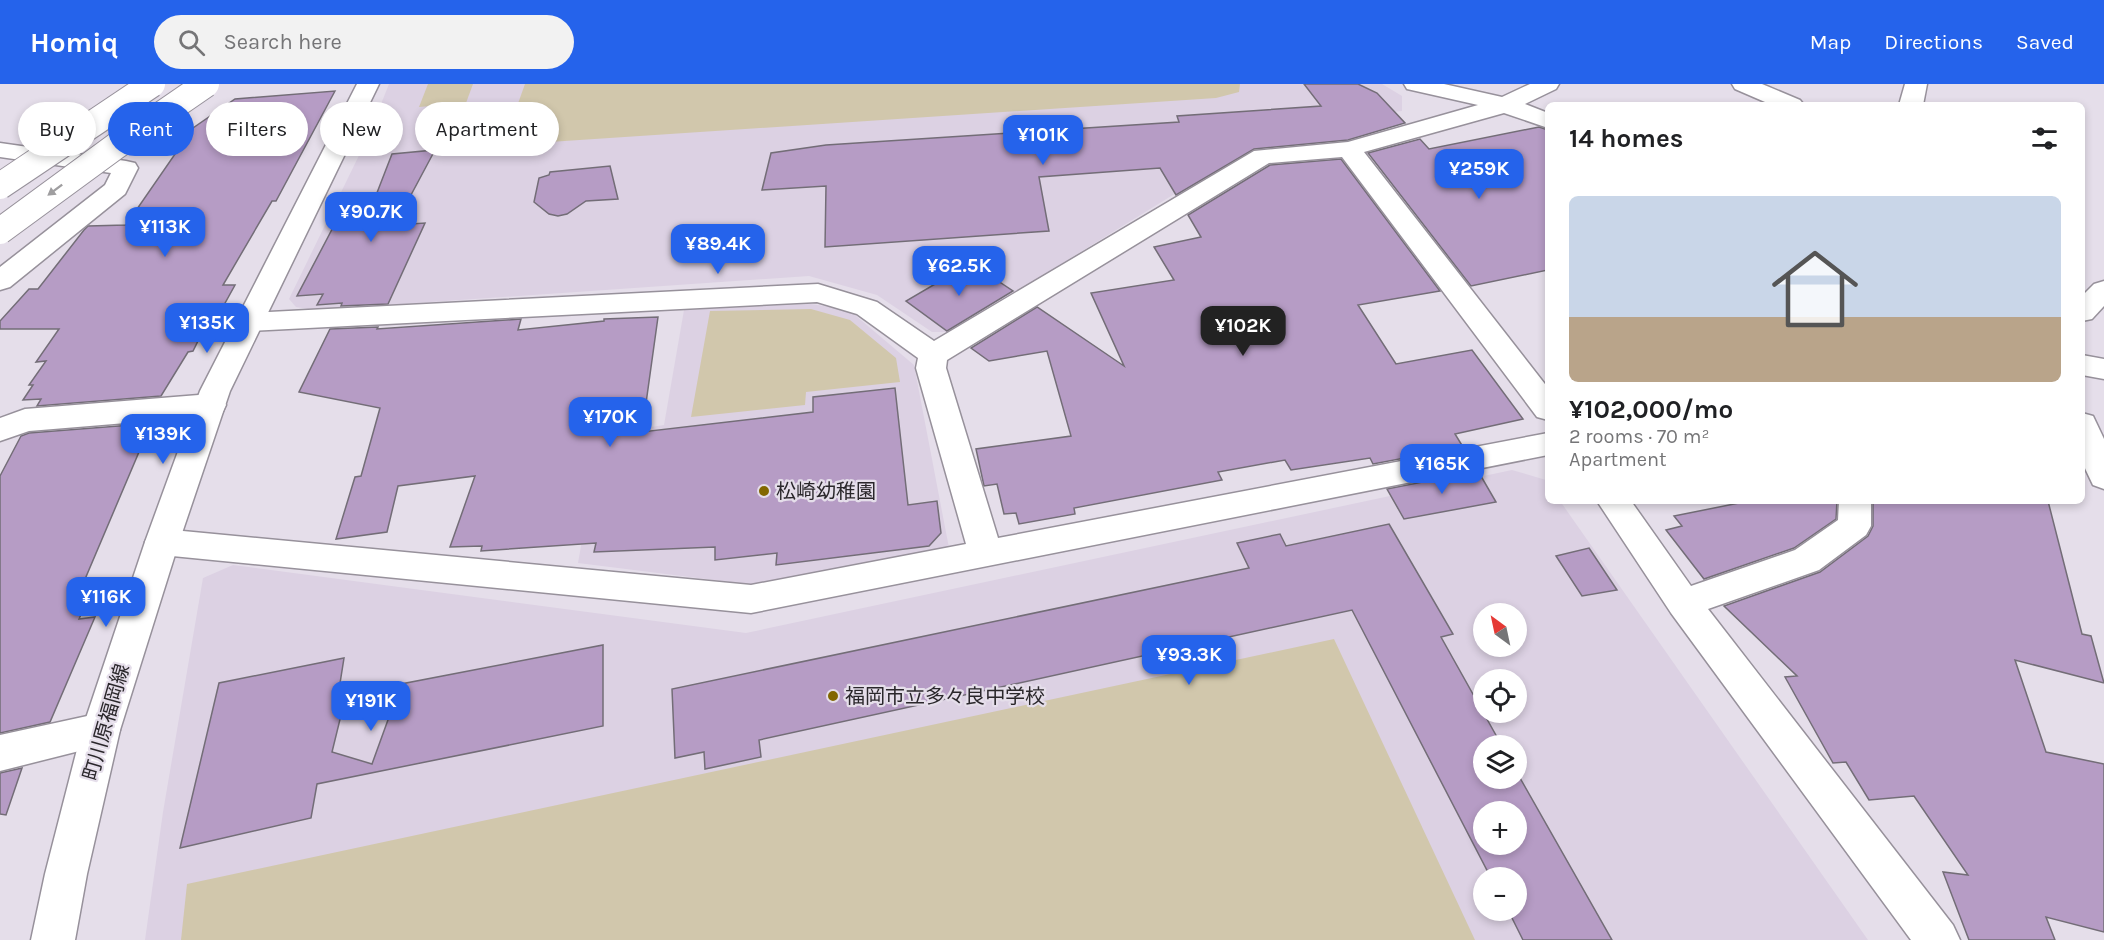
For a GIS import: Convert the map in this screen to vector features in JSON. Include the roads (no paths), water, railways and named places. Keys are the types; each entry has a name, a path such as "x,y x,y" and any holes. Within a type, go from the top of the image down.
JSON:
{"main road":[{"path":"0,186 152,84"},
{"path":"0,231 116,146 206,84"},
{"name":"町川原福岡線","path":"53,940 66,874 101,730 162,542 211,405 249,321 368,84"},
{"path":"1415,84 1505,105 1545,120"},
{"path":"933,355 1263,156 1349,149 1505,105 1548,84"},
{"path":"1743,84 1785,102"},
{"path":"1912,102 1916,84"},
{"path":"1349,149 1545,405"},
{"path":"0,150 126,168 116,189 0,281"},
{"path":"2085,309 2104,290"},
{"path":"249,321 818,293 867,309 933,355"},
{"path":"933,355 932,368 986,555"},
{"path":"2085,366 2104,369"},
{"path":"0,430 25,420 211,405"},
{"path":"2085,431 2104,477"},
{"path":"162,542 751,599 1545,445"},
{"path":"1615,504 1683,603 1938,940"},
{"path":"1683,603 1807,560 1854,526 1855,504"},
{"path":"0,753 101,730"}],"place":[{"name":"松崎幼稚園","path":"764,491"},
{"name":"福岡市立多々良中学校","path":"833,696"}]}
